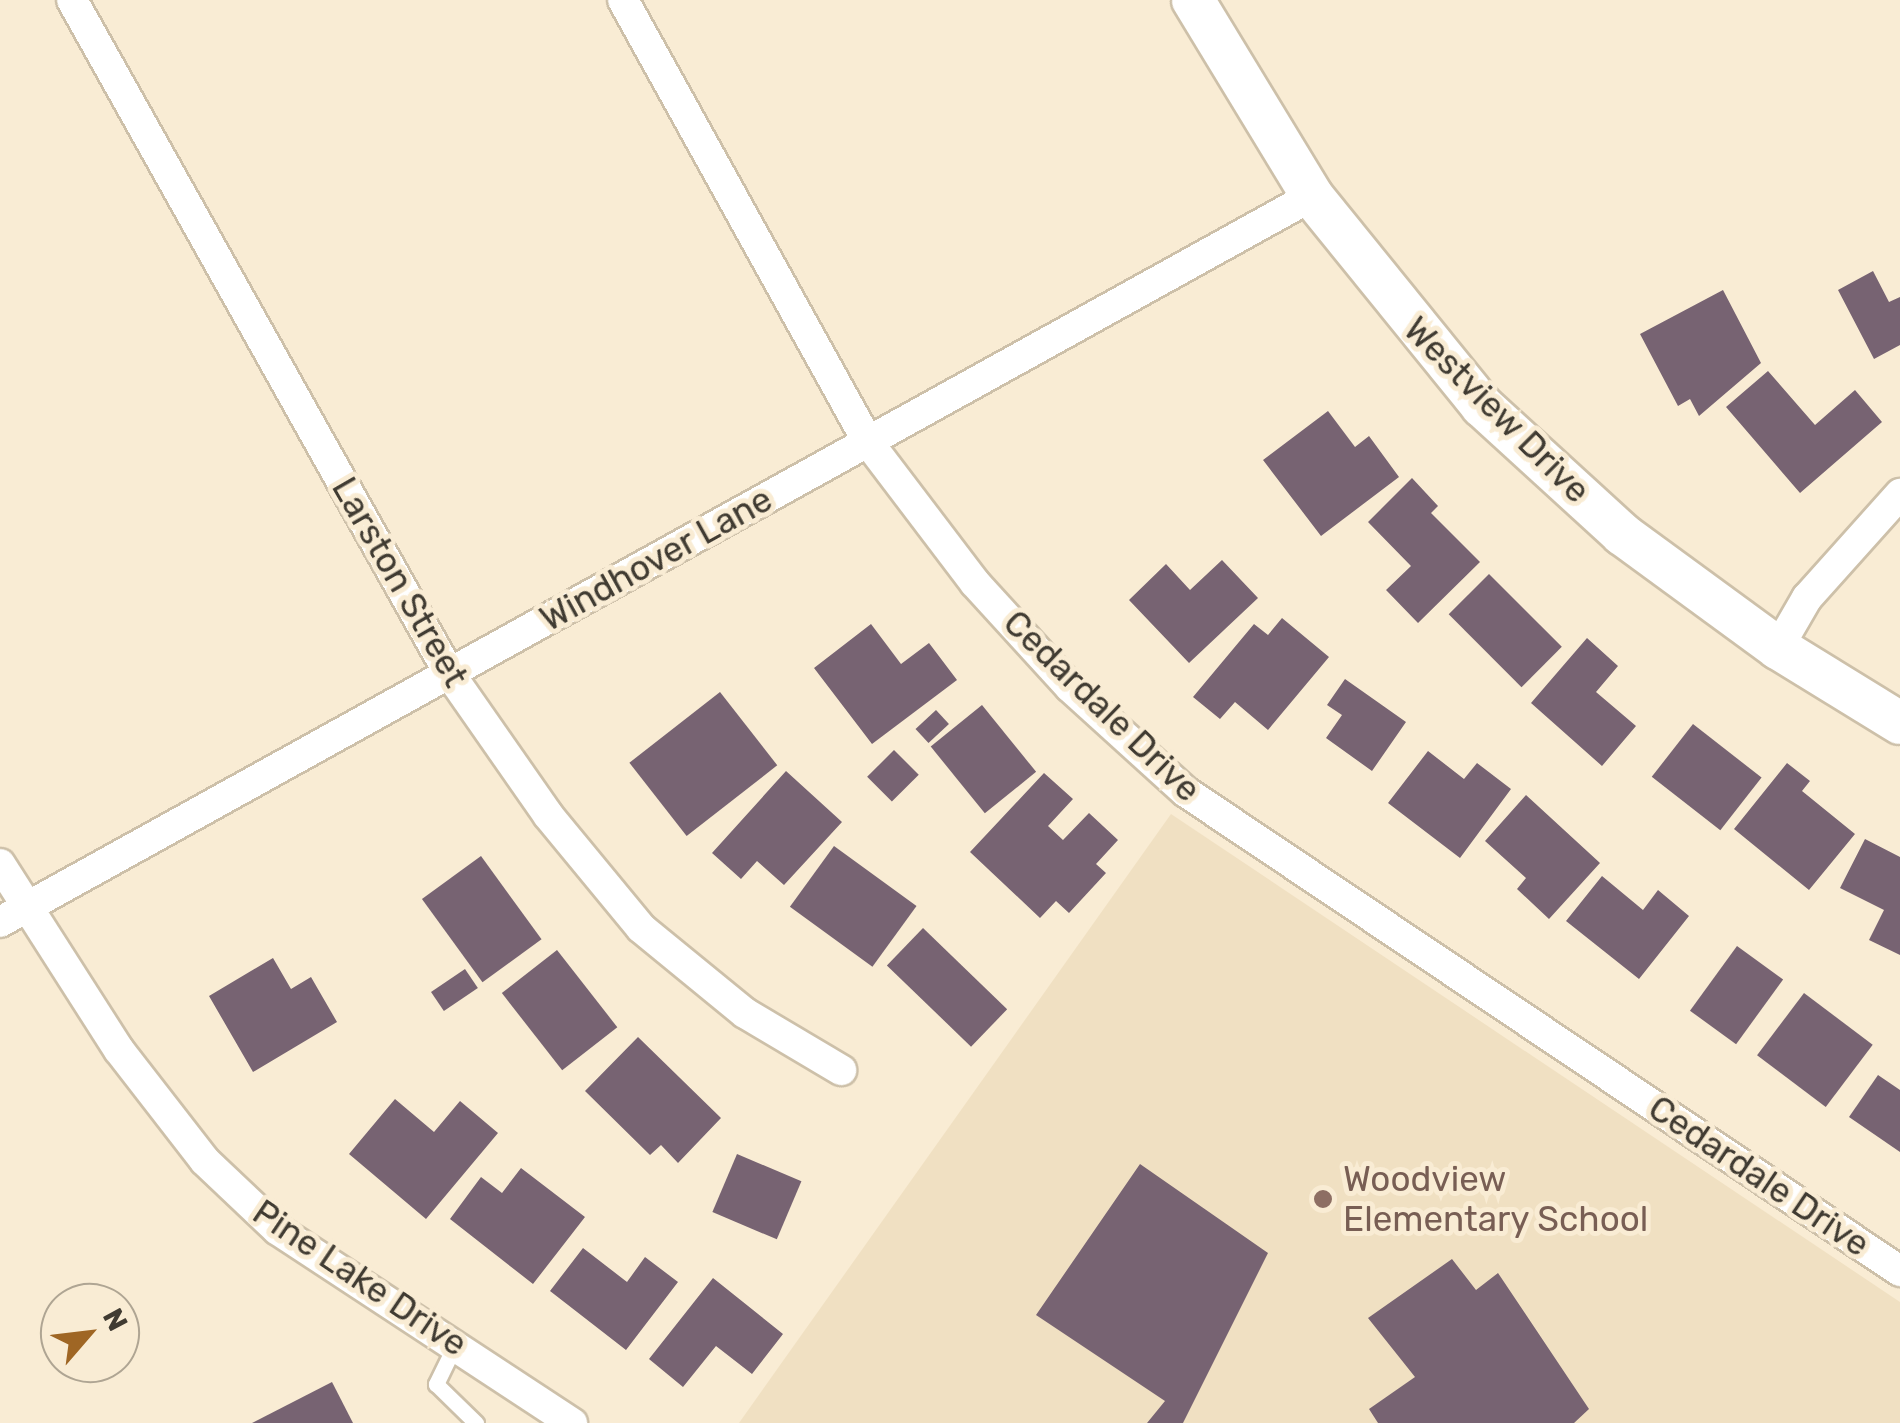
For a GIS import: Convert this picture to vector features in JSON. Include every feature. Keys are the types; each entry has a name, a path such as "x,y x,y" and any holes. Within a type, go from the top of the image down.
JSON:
{"main road":[{"name":"Westview Drive","path":"1193,0 1312,196 1482,406 1622,534 1778,648 1900,722"}],"street":[{"name":"Larston Street","path":"72,0 449,673 548,815 641,928 745,1013 841,1070"},
{"name":"Cedardale Drive","path":"622,0 868,442 975,583 1070,687 1186,792 1900,1271"},
{"name":"Windhover Lane","path":"13,916 1312,196"},
{"path":"1778,648 1808,598 1900,494"},
{"name":"Pine Lake Drive","path":"0,864 13,916 205,1162 278,1230 456,1343 555,1418"}],"lane":[{"path":"456,1343 436,1384 476,1423"}],"shaded area":[{"name":"Woodview Elementary School","path":"1171,814 1900,1302 1900,1423 739,1423"}],"building":[{"path":"1873,271 1889,302 1900,297 1900,345 1874,359 1838,290"},
{"path":"1723,290 1761,363 1699,416 1690,399 1678,406 1640,334"},
{"path":"1768,371 1815,425 1855,390 1882,422 1800,493 1726,407"},
{"path":"1328,411 1355,447 1369,436 1399,477 1321,536 1263,460"},
{"path":"1412,478 1438,506 1431,513 1480,562 1418,623 1386,590 1411,566 1368,522"},
{"path":"1222,560 1258,598 1189,663 1129,600 1166,564 1190,590"},
{"path":"1489,574 1562,647 1522,687 1449,614"},
{"path":"1282,618 1329,657 1268,730 1235,702 1220,719 1193,697 1254,624 1268,635"},
{"path":"871,624 901,664 929,643 957,680 872,744 814,668"},
{"path":"1587,638 1618,666 1596,692 1636,726 1602,766 1531,703"},
{"path":"1345,679 1406,722 1372,771 1326,738 1342,715 1327,705"},
{"path":"720,692 777,765 687,836 629,763"},
{"path":"982,705 1036,772 985,813 931,747"},
{"path":"936,710 949,724 928,743 916,729"},
{"path":"1693,724 1762,778 1720,830 1652,777"},
{"path":"894,750 919,775 892,802 867,777"},
{"path":"1428,751 1464,779 1477,763 1511,789 1460,858 1388,803"},
{"path":"1787,763 1810,781 1802,791 1855,834 1809,890 1734,829"},
{"path":"786,771 842,822 784,885 757,861 741,879 712,853"},
{"path":"1044,773 1073,799 1048,826 1063,840 1089,813 1118,840 1096,864 1106,873 1069,913 1056,901 1040,918 970,852"},
{"path":"1526,795 1600,863 1549,919 1517,889 1526,878 1485,841"},
{"path":"1865,839 1900,857 1900,955 1869,940 1884,910 1840,888"},
{"path":"834,846 917,906 872,967 790,907"},
{"path":"481,856 542,939 482,982 422,899"},
{"path":"1602,876 1643,910 1658,890 1689,916 1639,979 1566,921"},
{"path":"923,928 1007,1009 971,1047 887,965"},
{"path":"1737,946 1783,980 1736,1044 1690,1011"},
{"path":"557,950 617,1027 562,1070 502,993"},
{"path":"273,958 291,989 311,977 337,1022 253,1072 209,996"},
{"path":"465,969 478,988 444,1011 431,992"},
{"path":"1804,993 1873,1045 1826,1107 1757,1055"},
{"path":"638,1037 721,1118 678,1163 661,1145 650,1155 585,1091"},
{"path":"1878,1075 1900,1090 1900,1152 1849,1117"},
{"path":"395,1099 434,1132 460,1101 498,1133 426,1219 349,1154"},
{"path":"737,1154 801,1181 777,1239 712,1212"},
{"path":"1140,1164 1268,1253 1183,1423 1147,1423 1165,1401 1036,1315"},
{"path":"521,1168 585,1217 533,1284 450,1219 481,1177 502,1193"},
{"path":"583,1248 627,1282 645,1257 678,1282 626,1350 550,1291"},
{"path":"1452,1259 1476,1290 1498,1273 1589,1409 1574,1423 1378,1423 1369,1409 1415,1377 1368,1318"},
{"path":"713,1278 783,1334 752,1374 716,1346 683,1387 649,1359"},
{"path":"332,1382 353,1423 252,1423"}],"place":[{"name":"Woodview Elementary School","path":"1323,1199"}]}
